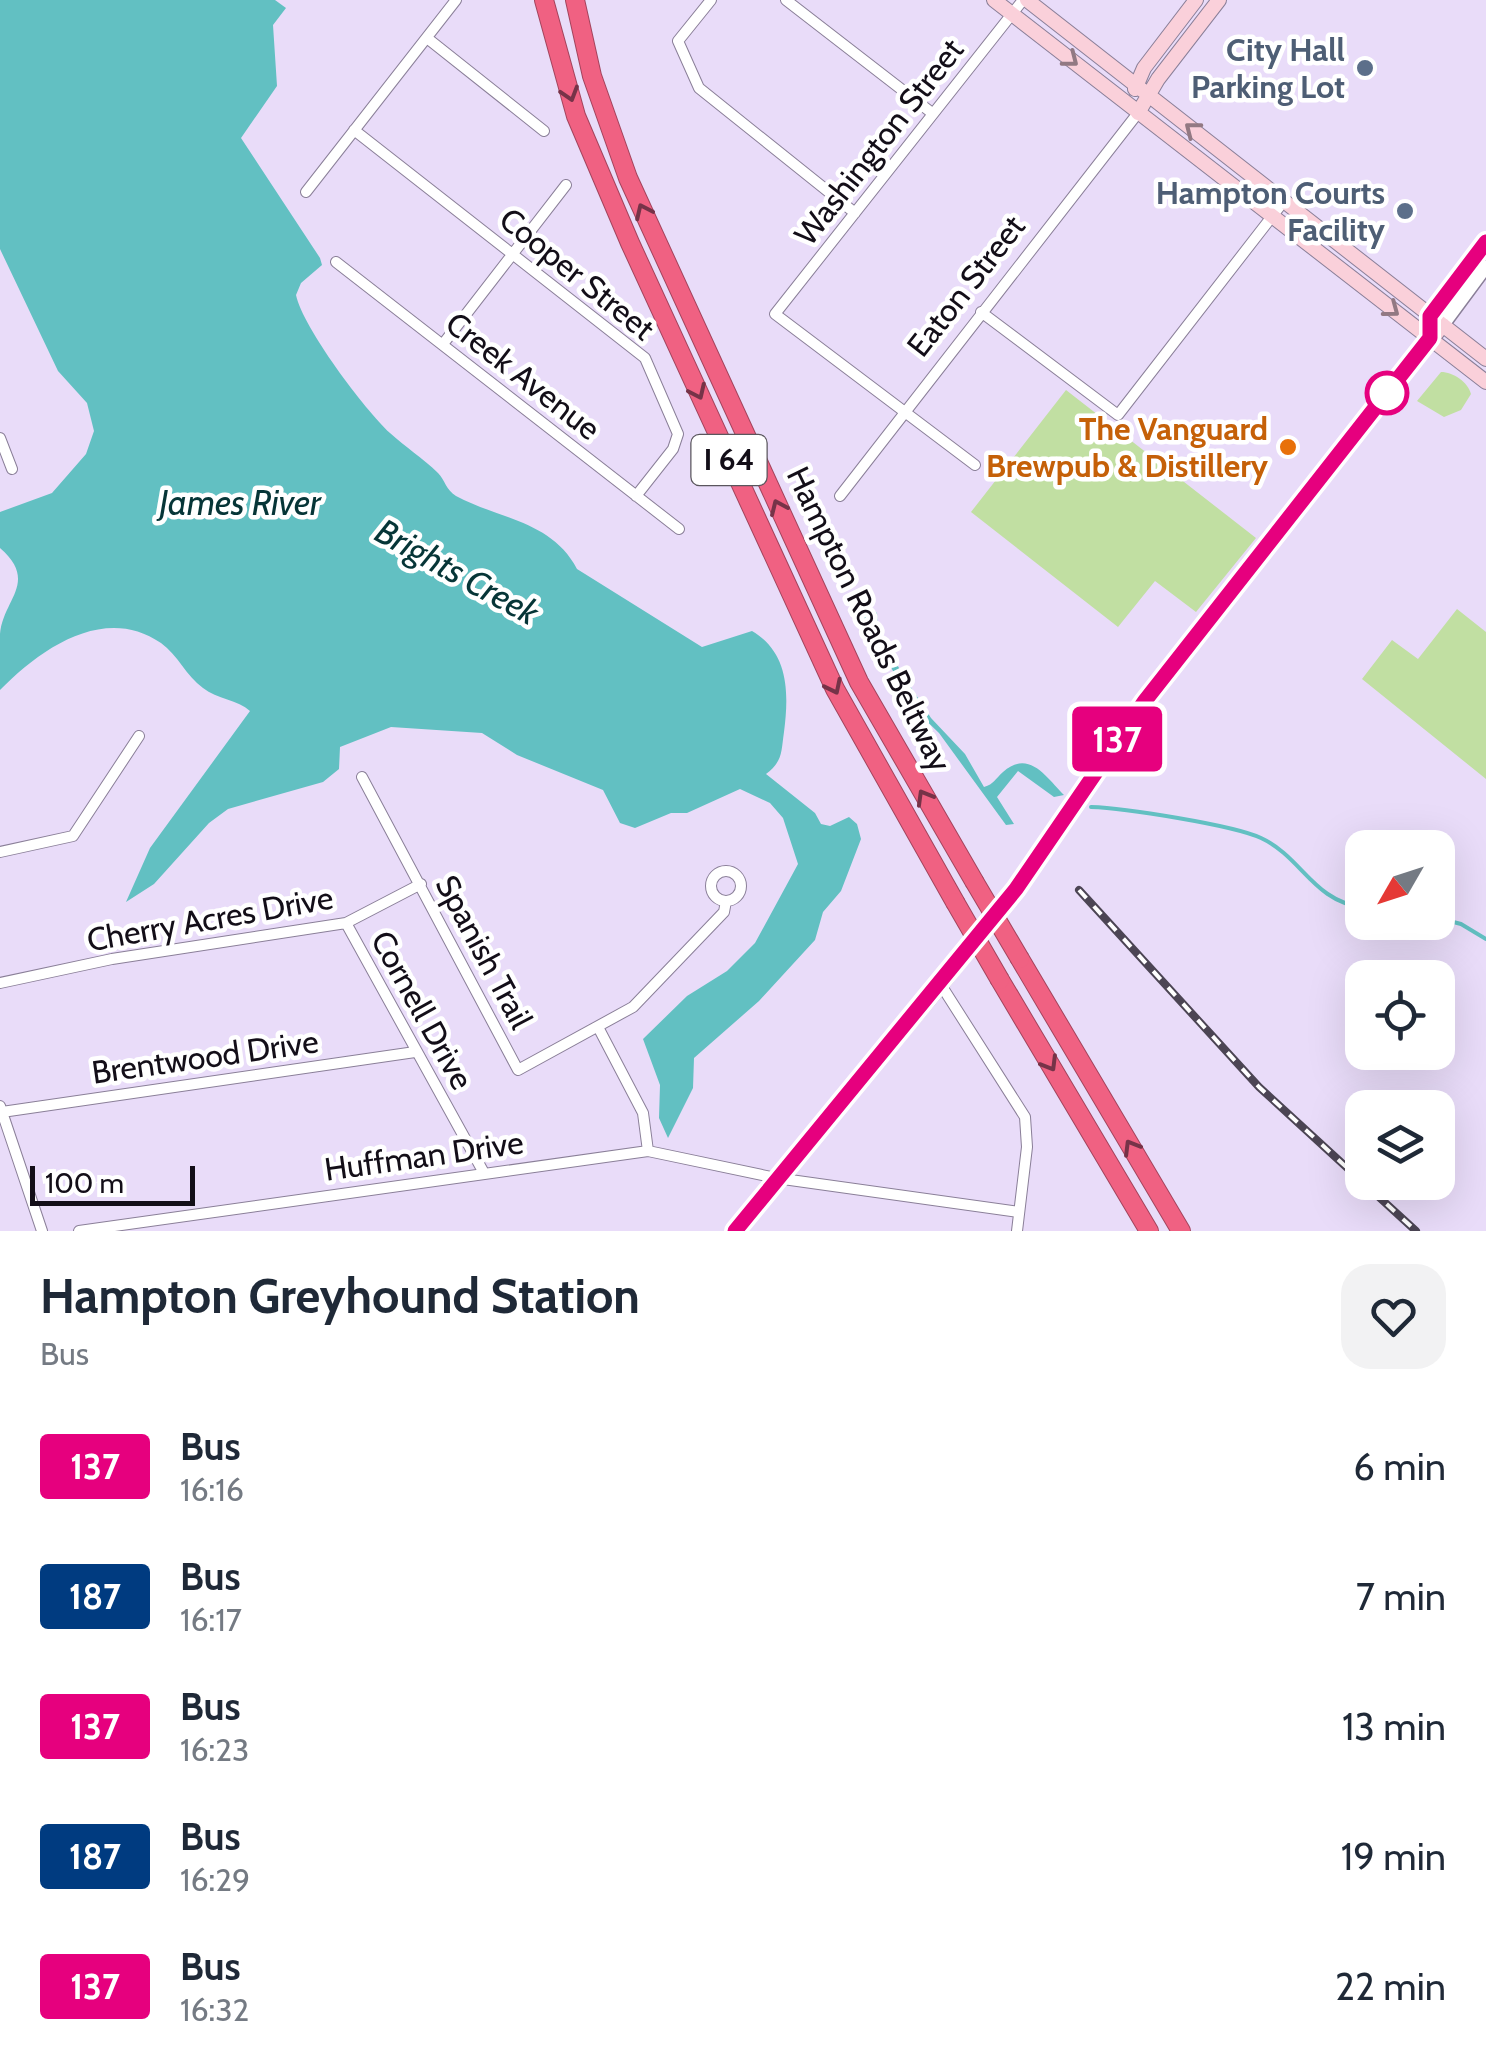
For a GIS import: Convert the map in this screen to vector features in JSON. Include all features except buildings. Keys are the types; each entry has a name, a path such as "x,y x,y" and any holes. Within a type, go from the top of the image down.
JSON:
{"highway":[{"name":"Hampton Roads Beltway","path":"544,0 576,116 630,243 835,689 1000,980 1150,1231"},
{"name":"Hampton Roads Beltway","path":"575,0 597,91 628,178 859,682 1181,1231"}],"main road":[{"path":"994,0 1486,382"},
{"path":"1025,0 1486,358"},
{"path":"1138,113 1134,83 1196,0"},
{"name":"Eaton Street","path":"1138,113 1219,0"},
{"path":"1430,316 1430,338"},
{"path":"735,1231 1016,889 1144,702 1443,326"}],"street":[{"path":"306,192 456,0"},
{"path":"710,0 678,42 699,88 855,213"},
{"path":"786,0 932,113"},
{"name":"Washington Street","path":"904,411 775,314 1025,0"},
{"path":"426,38 544,131"},
{"name":"Eaton Street","path":"840,496 1138,113"},
{"name":"Cooper Street","path":"354,130 645,358 678,434 673,449 636,496"},
{"path":"443,344 566,185"},
{"path":"981,312 1118,415 1284,201"},
{"path":"1430,316 1486,242"},
{"name":"Creek Avenue","path":"336,262 679,530"},
{"path":"1443,326 1486,267"},
{"path":"904,411 976,466"},
{"path":"0,438 12,470"},
{"path":"0,852 73,836 139,736"},
{"name":"Spanish Trail","path":"362,777 518,1070 633,1007 724,912 726,902"},
{"name":"Cherry Acres Drive","path":"0,983 112,960 346,923 421,884"},
{"name":"Cornell Drive","path":"346,923 484,1173"},
{"path":"941,984 1025,1117 1027,1147 1017,1231"},
{"path":"598,1026 642,1113 648,1151"},
{"name":"Brentwood Drive","path":"1,1108 415,1052"},
{"path":"1,1108 42,1231"},
{"name":"Huffman Drive","path":"79,1231 648,1151 776,1178 1019,1212"}],"shaded area":[{"path":"1441,372 1459,378 1471,394 1461,410 1444,417 1417,401"},
{"path":"1066,390 1256,538 1196,612 1155,581 1118,627 971,512"},
{"path":"1457,609 1486,632 1486,779 1362,679 1392,640 1418,659"}],"water":[{"name":"James River","path":"0,0 275,0 286,8 273,25 277,86 241,138 320,258 322,265 301,283 296,295 310,327 351,388 379,422 438,473 456,496 539,531 566,553 577,569 702,647 752,631 780,662 786,689 786,717 780,756 766,774 815,813 821,824 830,826 849,817 857,824 861,839 841,891 823,912 815,940 759,1001 694,1058 693,1088 668,1138 659,1118 660,1085 643,1039 687,996 727,971 755,943 798,864 783,818 770,803 740,789 687,813 671,813 635,828 620,823 603,790 517,755 482,733 391,727 340,747 339,769 323,782 228,809 209,823 154,884 126,902 150,848 250,711 203,688 161,643 140,632 118,628 96,630 54,646 0,690 0,634 18,581 11,560 0,548 0,512 52,493 86,454 94,431 87,403 58,371 0,249"},
{"path":"863,599 877,613 878,631 903,675 931,718 965,754 984,787 1013,765 1022,763 1038,769 1064,795 1054,797 1018,771 997,797 1014,824 1006,825 939,733 913,708 860,610"}],"waterway":[{"path":"1091,807 1178,818 1261,838 1287,856 1319,888 1345,903"},
{"path":"1455,922 1486,939"}],"railway":[{"path":"1079,890 1259,1087 1416,1231"}],"bus line":[{"name":"137","path":"735,1231 1016,889 1144,702 1430,338 1430,316 1486,242"}],"place":[{"name":"City Hall Parking Lot","path":"1365,68"},
{"name":"Hampton Courts Facility","path":"1405,211"},
{"name":"The Vanguard Brewpub & Distillery","path":"1288,447"}],"water label":[{"name":"Brights Creek","path":"457,572"}]}
